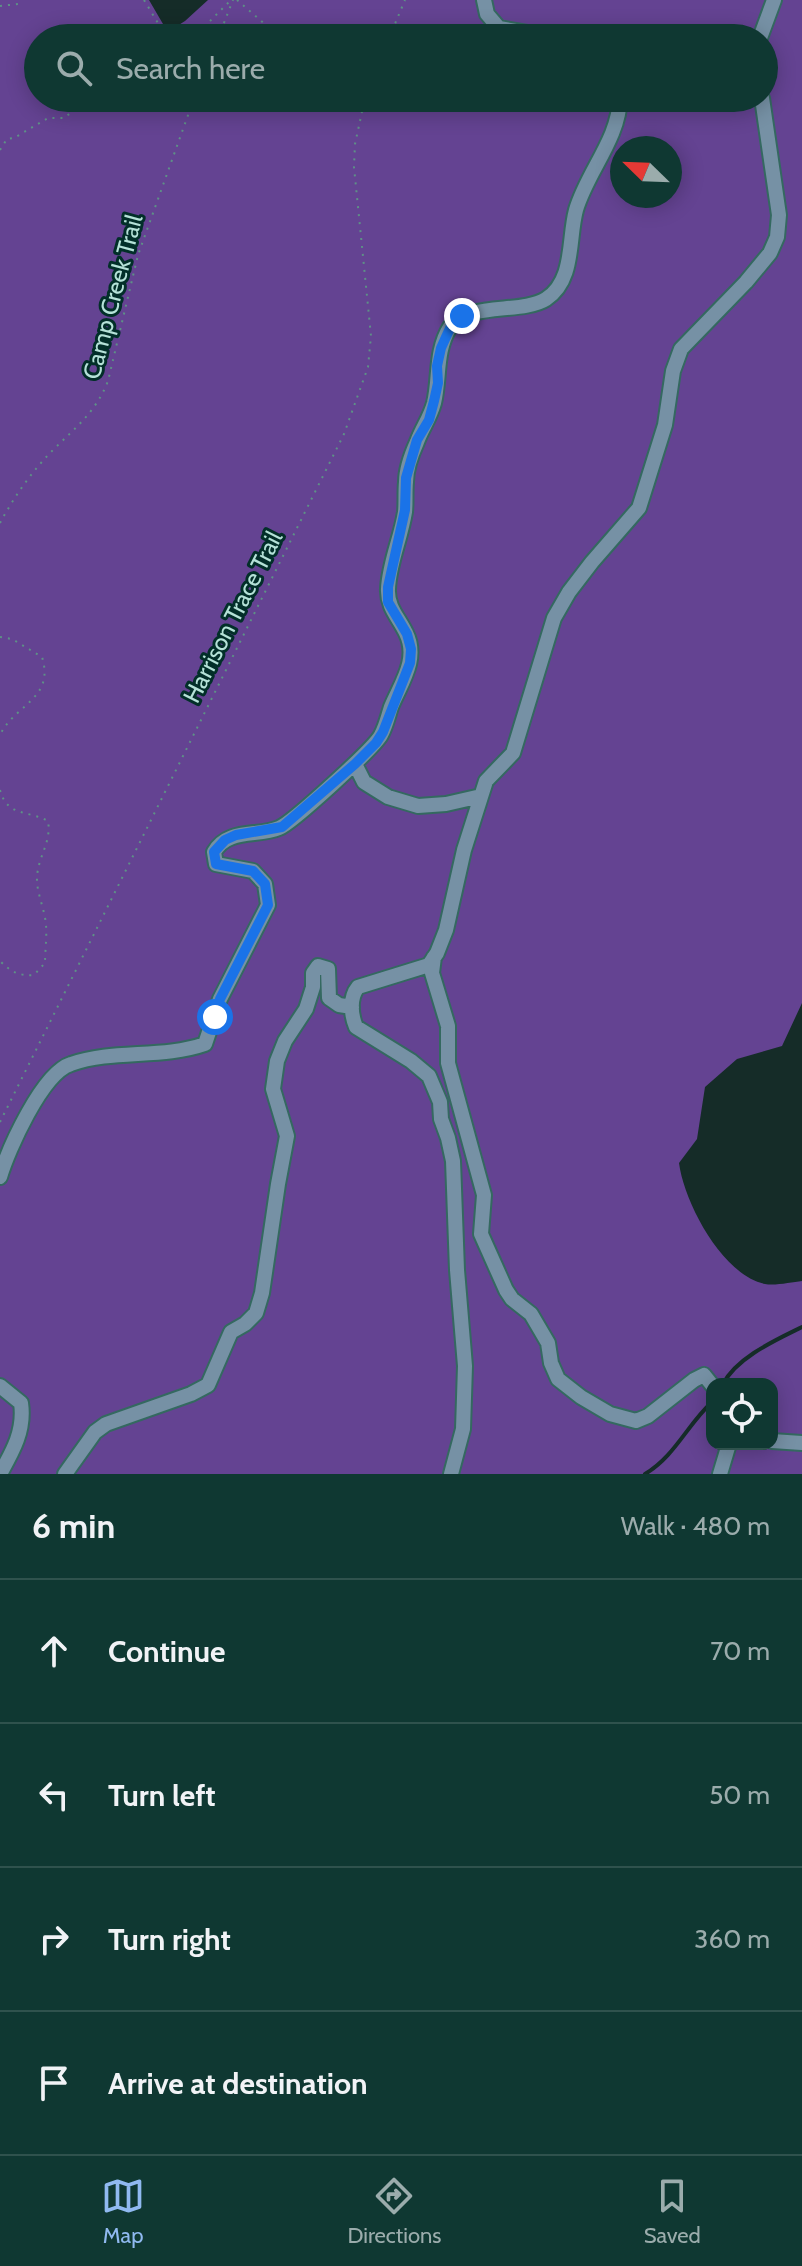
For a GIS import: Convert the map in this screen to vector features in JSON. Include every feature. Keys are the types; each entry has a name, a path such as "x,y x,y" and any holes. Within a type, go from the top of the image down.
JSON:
{"lane":[{"path":"484,0 487,14 496,24"},
{"path":"765,24 774,0"},
{"path":"0,1177 26,1115 61,1069 82,1062 205,1044 220,999 268,905 265,884 253,871 216,864 214,852 225,840 236,835 282,827 355,764 383,732 410,663 411,649 407,634 388,602 388,587 405,510 406,478 417,440 429,420 438,383 437,366 441,348 451,326 462,316 543,301 555,292 571,250 577,205 605,148 617,112"},
{"path":"451,1474 463,1429 465,1366 453,1161 441,1119 440,1102 429,1076 411,1061 356,1027 352,1018 354,993 358,987 429,965 446,930 464,850 486,781 513,753 554,618 592,562 639,508 665,425 673,371 681,349 770,253 777,237 779,215 764,112"},
{"path":"355,764 364,782 388,797 418,806 446,804 481,796"},
{"path":"434,956 432,973 448,1026 448,1063 483,1186 481,1234 506,1290 531,1314 548,1343 551,1363 558,1379 610,1414 636,1421 648,1416 694,1380 706,1380"},
{"path":"65,1474 95,1432 106,1424 208,1385 231,1332 256,1313 262,1293 287,1136 273,1089 277,1061 285,1041 306,1009 313,987 313,973 318,966 328,969 329,998 339,1005 352,1007"},
{"path":"0,1386 21,1403 23,1414 20,1436 0,1474"},
{"path":"778,1441 802,1443"},
{"path":"720,1474 727,1450"}],"path":[{"path":"0,6 18,4 19,0"},
{"path":"144,0 159,24"},
{"path":"208,24 234,0"},
{"path":"224,24 234,0"},
{"path":"234,0 264,24"},
{"path":"395,24 405,0"},
{"path":"0,150 7,139 48,118 64,118 72,112"},
{"name":"Camp Creek Trail","path":"0,523 35,471 90,415 102,398 147,227 189,112"},
{"name":"Harrison Trace Trail","path":"0,1122 344,434 359,397 368,367 371,336 354,167 361,112"},
{"path":"0,637 12,639 42,657 46,669 46,682 6,724 0,735"},
{"path":"0,790 2,799 15,812 36,814 48,821 50,833 49,842 42,850 37,883 46,924 45,963 34,975 22,975 10,971 0,961"}],"shaded area":[{"path":"0,0 802,0 802,1474 0,1474"}],"water":[{"path":"149,0 208,0 180,24 163,24"},
{"path":"802,1003 802,1281 765,1284 749,1278 720,1252 688,1197 679,1163 697,1139 705,1087 737,1059 782,1046"}],"waterway":[{"path":"727,1378 747,1358 802,1327"},
{"path":"645,1474 665,1458 706,1408"}],"route":[{"path":"215,1017 220,999 268,905 265,884 253,871 216,864 214,852 225,840 236,835 282,827 355,764 383,732 410,663 411,649 407,634 388,602 388,587 405,510 406,478 417,440 429,420 438,383 437,366 441,348 451,326 462,316"}]}
